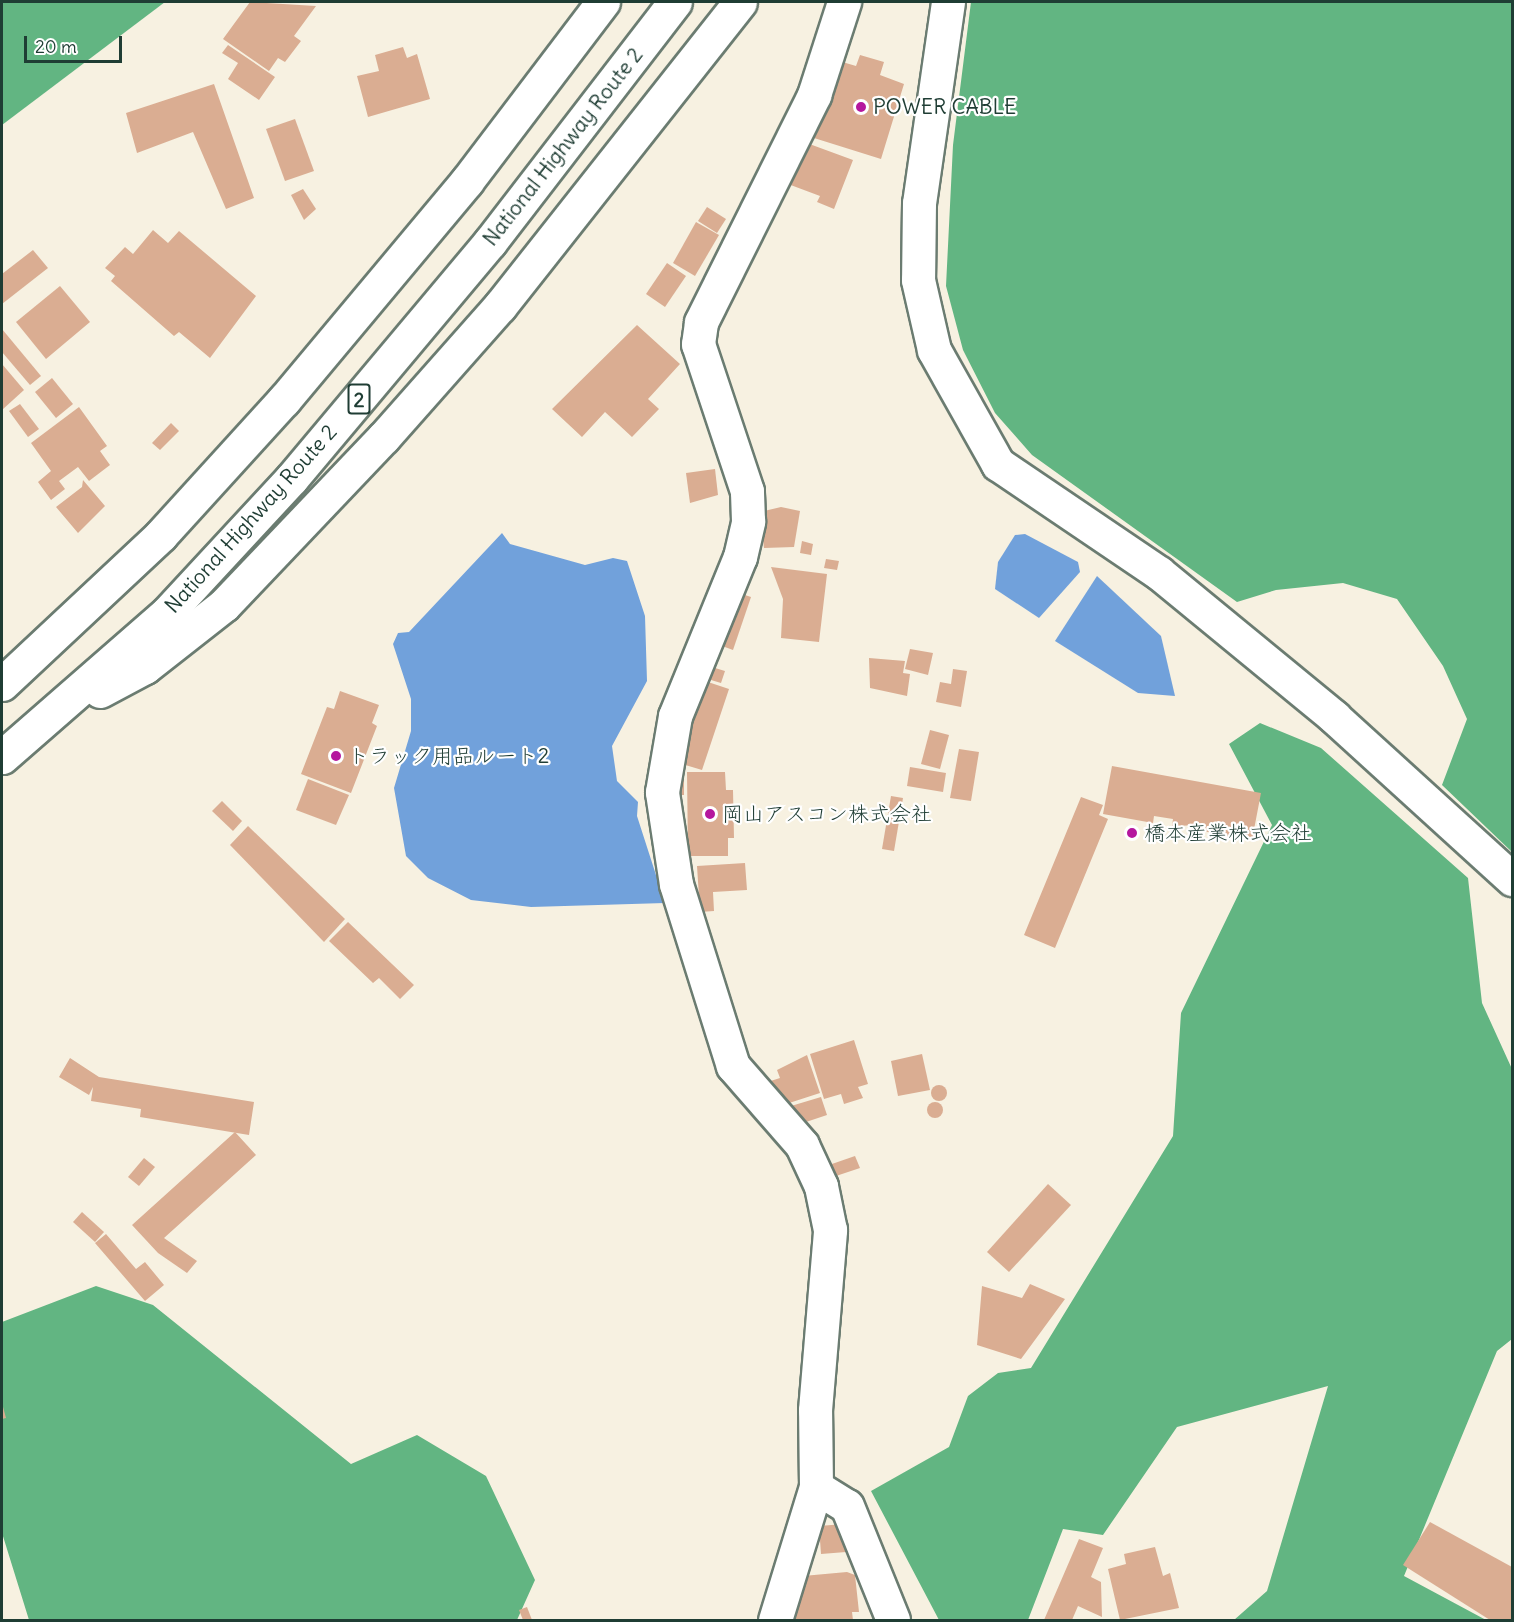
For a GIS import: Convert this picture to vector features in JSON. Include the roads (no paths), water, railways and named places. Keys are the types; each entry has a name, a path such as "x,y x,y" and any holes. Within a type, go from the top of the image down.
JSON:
{"main road":[{"name":"National Highway Route 2","path":"2,757 55,716 167,613 292,478 490,242 675,2"},
{"path":"55,716 144,667 224,605 500,306 740,2"},
{"path":"775,1620 816,1487 815,1410 831,1268 821,1185 802,1145 733,1066 676,884 662,792 675,716 740,556 748,521 747,492 698,344 701,322 814,95 844,2"},
{"path":"948,2 918,203 918,280 934,350 998,464 1159,573 1334,717 1512,879"},
{"path":"2,684 161,535 284,400 466,180 600,4"},
{"path":"816,1487 847,1506 893,1620"}],"water":[{"path":"502,533 510,544 585,565 613,558 627,561 645,616 647,681 612,746 617,781 638,802 637,816 665,903 531,907 471,900 428,878 406,856 394,788 411,731 411,699 393,644 398,633 409,632"},
{"path":"1025,534 1078,562 1080,572 1039,618 995,589 998,562 1015,535"},
{"path":"1097,576 1161,636 1175,696 1138,693 1055,641"}],"place":[{"name":"POWER CABLE","path":"861,107"},
{"name":"トラック用品ルート2","path":"336,756"},
{"name":"岡山アスコン株式会社","path":"710,814"},
{"name":"橋本産業株式会社","path":"1132,833"}]}
